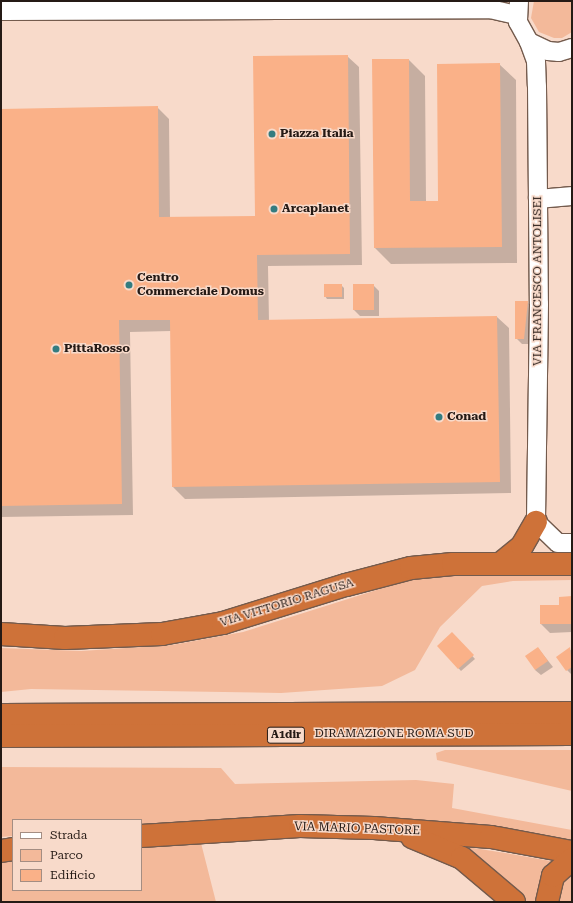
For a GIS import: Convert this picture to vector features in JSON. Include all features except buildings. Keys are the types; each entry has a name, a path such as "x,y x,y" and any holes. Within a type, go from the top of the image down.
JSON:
{"highway":[{"path":"500,564 522,546 536,522"},
{"name":"VIA VITTORIO RAGUSA","path":"1,634 89,638 180,632 223,623 346,584 411,568 454,564 572,564"},
{"name":"DIRAMAZIONE ROMA SUD","path":"1,715 572,713"},
{"name":"DIRAMAZIONE ROMA SUD","path":"1,736 572,734"},
{"name":"VIA MARIO PASTORE","path":"142,836 300,826 374,828 486,837 572,852"},
{"path":"374,828 417,838 455,854 480,871 514,902"},
{"path":"1,850 12,849"},
{"path":"546,902 553,876 572,858"}],"street":[{"path":"1,11 518,8"},
{"name":"VIA FRANCESCO ANTOLISEI","path":"518,8 522,32 529,42 537,66 538,199 536,522"},
{"path":"529,42 548,52 559,52 572,48"},
{"path":"538,199 572,196"},
{"path":"536,522 551,540 563,544 572,543"}],"green space":[{"path":"534,1 572,1 572,32 562,38 554,38 539,32 531,18"},
{"path":"572,573 572,580 513,581 482,586 440,627 415,670 382,686 281,693 31,689 1,692 1,648 81,651 172,645 243,632 418,577 438,574"},
{"path":"445,750 572,750 572,791 437,760 436,753"},
{"path":"1,767 221,768 235,784 416,780 454,784 452,808 572,830 572,844 142,829 142,819 12,819 12,836 1,837"},
{"path":"201,843 216,902 1,902 1,861 12,860 12,891 142,891 142,848"},
{"path":"467,847 556,862 538,902 523,902 466,851"},
{"path":"572,872 572,902 556,902 563,882"}],"place":[{"name":"Piazza Italia","path":"272,134"},
{"name":"Arcaplanet","path":"274,209"},
{"name":"Centro Commerciale Domus","path":"129,285"},
{"name":"PittaRosso","path":"56,349"},
{"name":"Conad","path":"439,417"}]}
